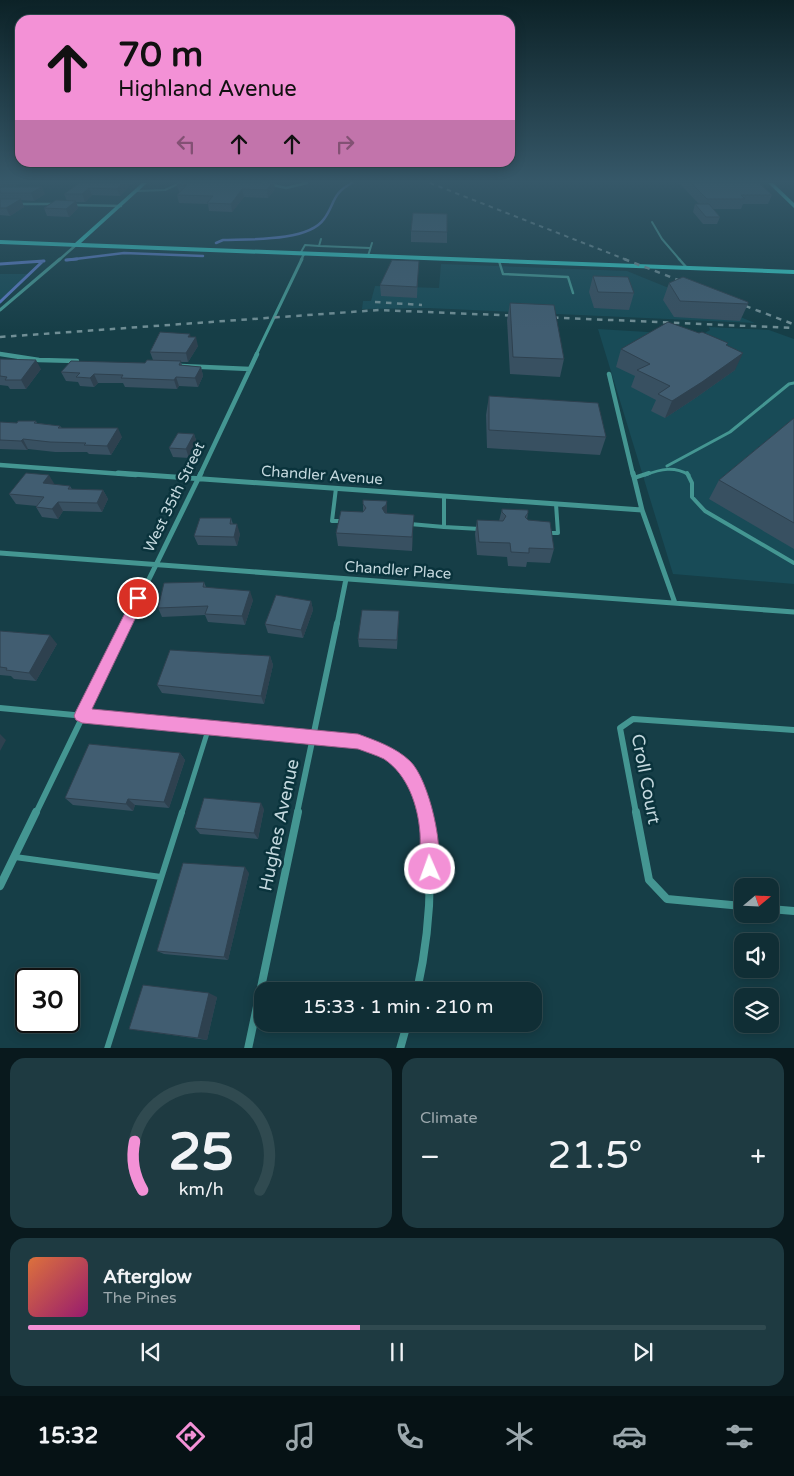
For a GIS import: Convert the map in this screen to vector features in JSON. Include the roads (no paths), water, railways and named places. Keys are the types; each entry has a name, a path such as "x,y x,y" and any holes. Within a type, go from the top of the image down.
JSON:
{"main road":[{"path":"76,245 91,232"},
{"path":"0,242 794,272"}],"street":[{"path":"0,310 76,245"},
{"name":"West 35th Street","path":"0,886 198,479 302,254"},
{"path":"0,354 39,360 87,362"},
{"path":"173,365 250,368"},
{"path":"608,374 642,510 675,603"},
{"name":"Chandler Avenue","path":"0,465 642,510"},
{"name":"Chandler Place","path":"0,553 794,612"},
{"name":"Hughes Avenue","path":"248,1048 346,579"},
{"path":"0,708 358,742 388,753 406,768 420,792 428,832 431,906 418,982"},
{"name":"Croll Court","path":"734,905 668,899 649,880 620,728 632,719 794,730"},
{"path":"779,910 794,912"},
{"path":"400,1048 405,1032"}],"lane":[{"path":"658,232 687,268"},
{"path":"318,246 322,239"},
{"path":"368,256 372,242"},
{"path":"302,254 305,245 370,248"},
{"path":"499,261 502,274 568,277 573,293"},
{"path":"634,478 667,466 730,432 789,384 794,383"},
{"path":"667,466 680,469 689,474 692,483 692,497 705,510 794,563"},
{"path":"336,488 332,521 347,521"},
{"path":"444,496 444,526"},
{"path":"542,532 558,533 556,504"},
{"path":"406,524 481,529"},
{"path":"106,1048 209,728"},
{"path":"14,857 161,877"}],"waterway":[{"path":"216,243 223,240 277,238 305,232"},
{"path":"70,260 124,253 203,256"},
{"path":"70,260 77,259"},
{"path":"0,264 43,261"},
{"path":"0,302 43,261"}],"railway":[{"path":"555,232 627,260"},
{"path":"624,259 691,285"},
{"path":"375,302 422,305"},
{"path":"735,302 793,324"},
{"path":"0,337 379,310 522,316"},
{"path":"542,317 794,328"}]}
